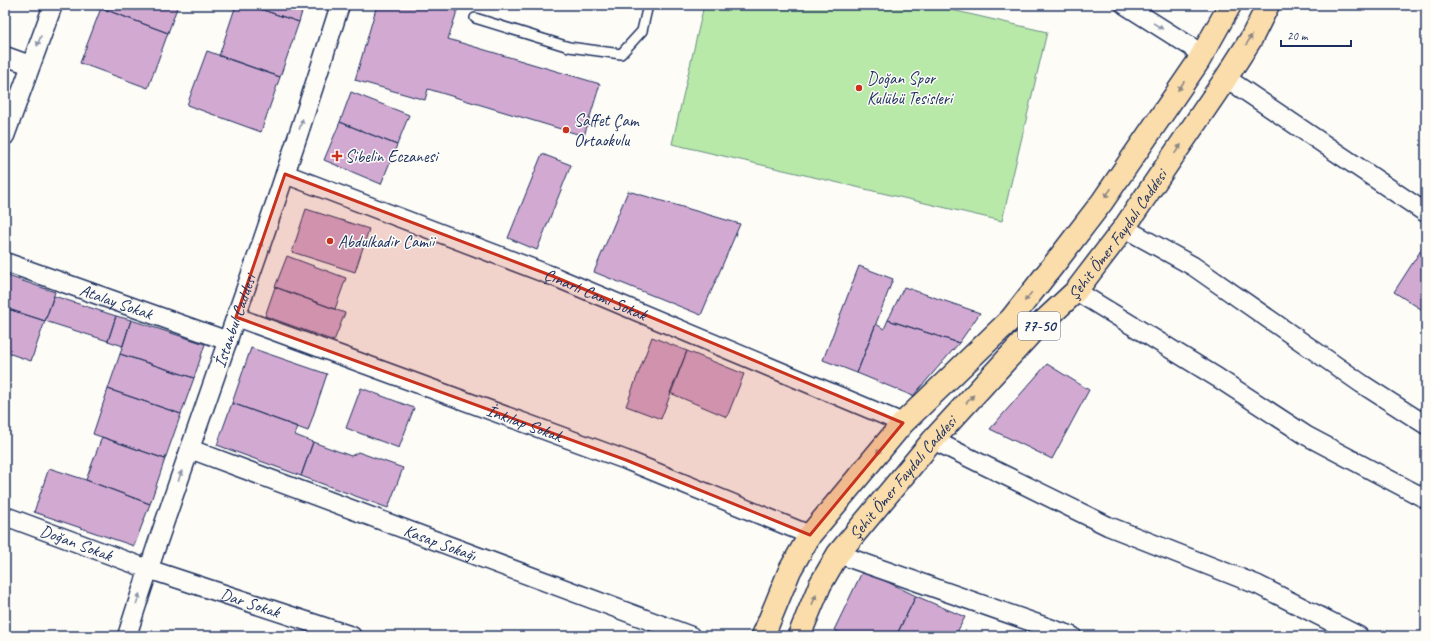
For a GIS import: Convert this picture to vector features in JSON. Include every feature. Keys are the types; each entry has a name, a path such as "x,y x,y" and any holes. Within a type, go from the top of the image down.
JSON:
{"main road":[{"name":"Şehit Ömer Faydalı Caddesi","path":"763,636 790,570 810,534 903,423 1011,319 1102,202 1198,62 1230,5"},
{"name":"Şehit Ömer Faydalı Caddesi","path":"799,636 820,585 838,554 933,440 1032,332 1076,291 1124,228 1226,78 1251,39 1268,5"}],"street":[{"path":"5,136 53,5"},
{"name":"İstanbul Caddesi","path":"127,636 148,569 285,174 340,5"},
{"path":"1125,5 1193,48 1197,53 1198,62"},
{"path":"5,56 30,65"},
{"path":"1226,78 1426,213"},
{"name":"Çınarlı Cami Sokak","path":"285,174 555,277 903,423"},
{"path":"1124,228 1193,266 1362,384 1426,425"},
{"name":"Atalay Sokak","path":"5,262 228,341"},
{"path":"1076,291 1218,378 1306,436 1426,499"},
{"name":"İnkılap Sokak","path":"236,317 626,460 810,534"},
{"path":"933,440 1108,526 1258,585 1359,636"},
{"name":"Kasap Sokağı","path":"190,449 691,636"},
{"name":"Doğan Sokak","path":"5,516 148,569"},
{"path":"838,554 1072,636"},
{"name":"Dar Sokak","path":"148,569 352,636"}],"lane":[{"path":"475,18 569,47 621,54 642,31 648,5"}],"highlighted area":[{"path":"285,174 555,277 903,423 810,535 626,460 236,317"}],"green space":[{"name":"Doğan Spor Kulübü Tesisleri","path":"704,5 930,5 1047,32 1002,221 672,144"}],"building":[{"path":"102,5 178,5 168,33 101,8"},
{"path":"236,5 248,5 299,22 280,77 219,56"},
{"path":"248,5 304,5 299,22"},
{"path":"377,5 459,5 448,39 600,84 584,136 428,89 425,100 355,80"},
{"path":"101,8 168,33 148,88 80,63"},
{"path":"207,51 280,77 261,132 187,105"},
{"path":"351,92 409,115 397,145 340,122"},
{"path":"340,122 397,145 381,184 324,160"},
{"path":"542,154 571,165 537,250 508,238"},
{"path":"628,191 740,224 701,315 594,272"},
{"name":"Abdulkadir Camii","path":"306,209 369,229 355,272 292,252"},
{"path":"1423,247 1426,249 1426,308 1424,311 1394,292"},
{"path":"287,256 346,278 335,309 275,287"},
{"path":"859,266 893,279 857,373 823,360"},
{"path":"5,275 55,292 45,321 5,308"},
{"path":"275,287 345,313 334,341 265,316"},
{"path":"904,287 980,313 959,343 888,320"},
{"path":"54,296 116,316 108,341 45,321"},
{"path":"5,308 45,321 31,361 5,352"},
{"path":"116,316 131,320 123,346 108,341"},
{"path":"131,320 205,344 194,378 120,354"},
{"path":"888,320 959,343 913,396 857,373 876,324 884,329"},
{"path":"652,337 687,351 661,419 626,406"},
{"path":"251,348 327,374 308,431 232,403"},
{"path":"687,351 744,374 727,417 670,393"},
{"path":"120,354 194,378 181,414 108,389"},
{"path":"1047,364 1089,390 1052,459 990,429"},
{"path":"361,388 414,408 399,448 346,428"},
{"path":"108,389 181,414 165,459 93,434"},
{"path":"232,403 298,427 295,435 313,442 301,476 217,445"},
{"path":"102,437 165,459 150,504 86,480"},
{"path":"313,442 351,456 358,452 403,468 388,508 301,476"},
{"path":"49,468 150,504 134,546 34,512"},
{"path":"863,570 916,596 896,636 846,636 834,630"},
{"path":"916,596 965,617 955,636 896,636"}],"place":[{"name":"Doğan Spor Kulübü Tesisleri","path":"859,88"},
{"name":"Saffet Çam Ortaokulu","path":"566,130"},
{"name":"Sibelin Eczanesi","path":"337,156"},
{"name":"Abdulkadir Camii","path":"330,241"}]}
